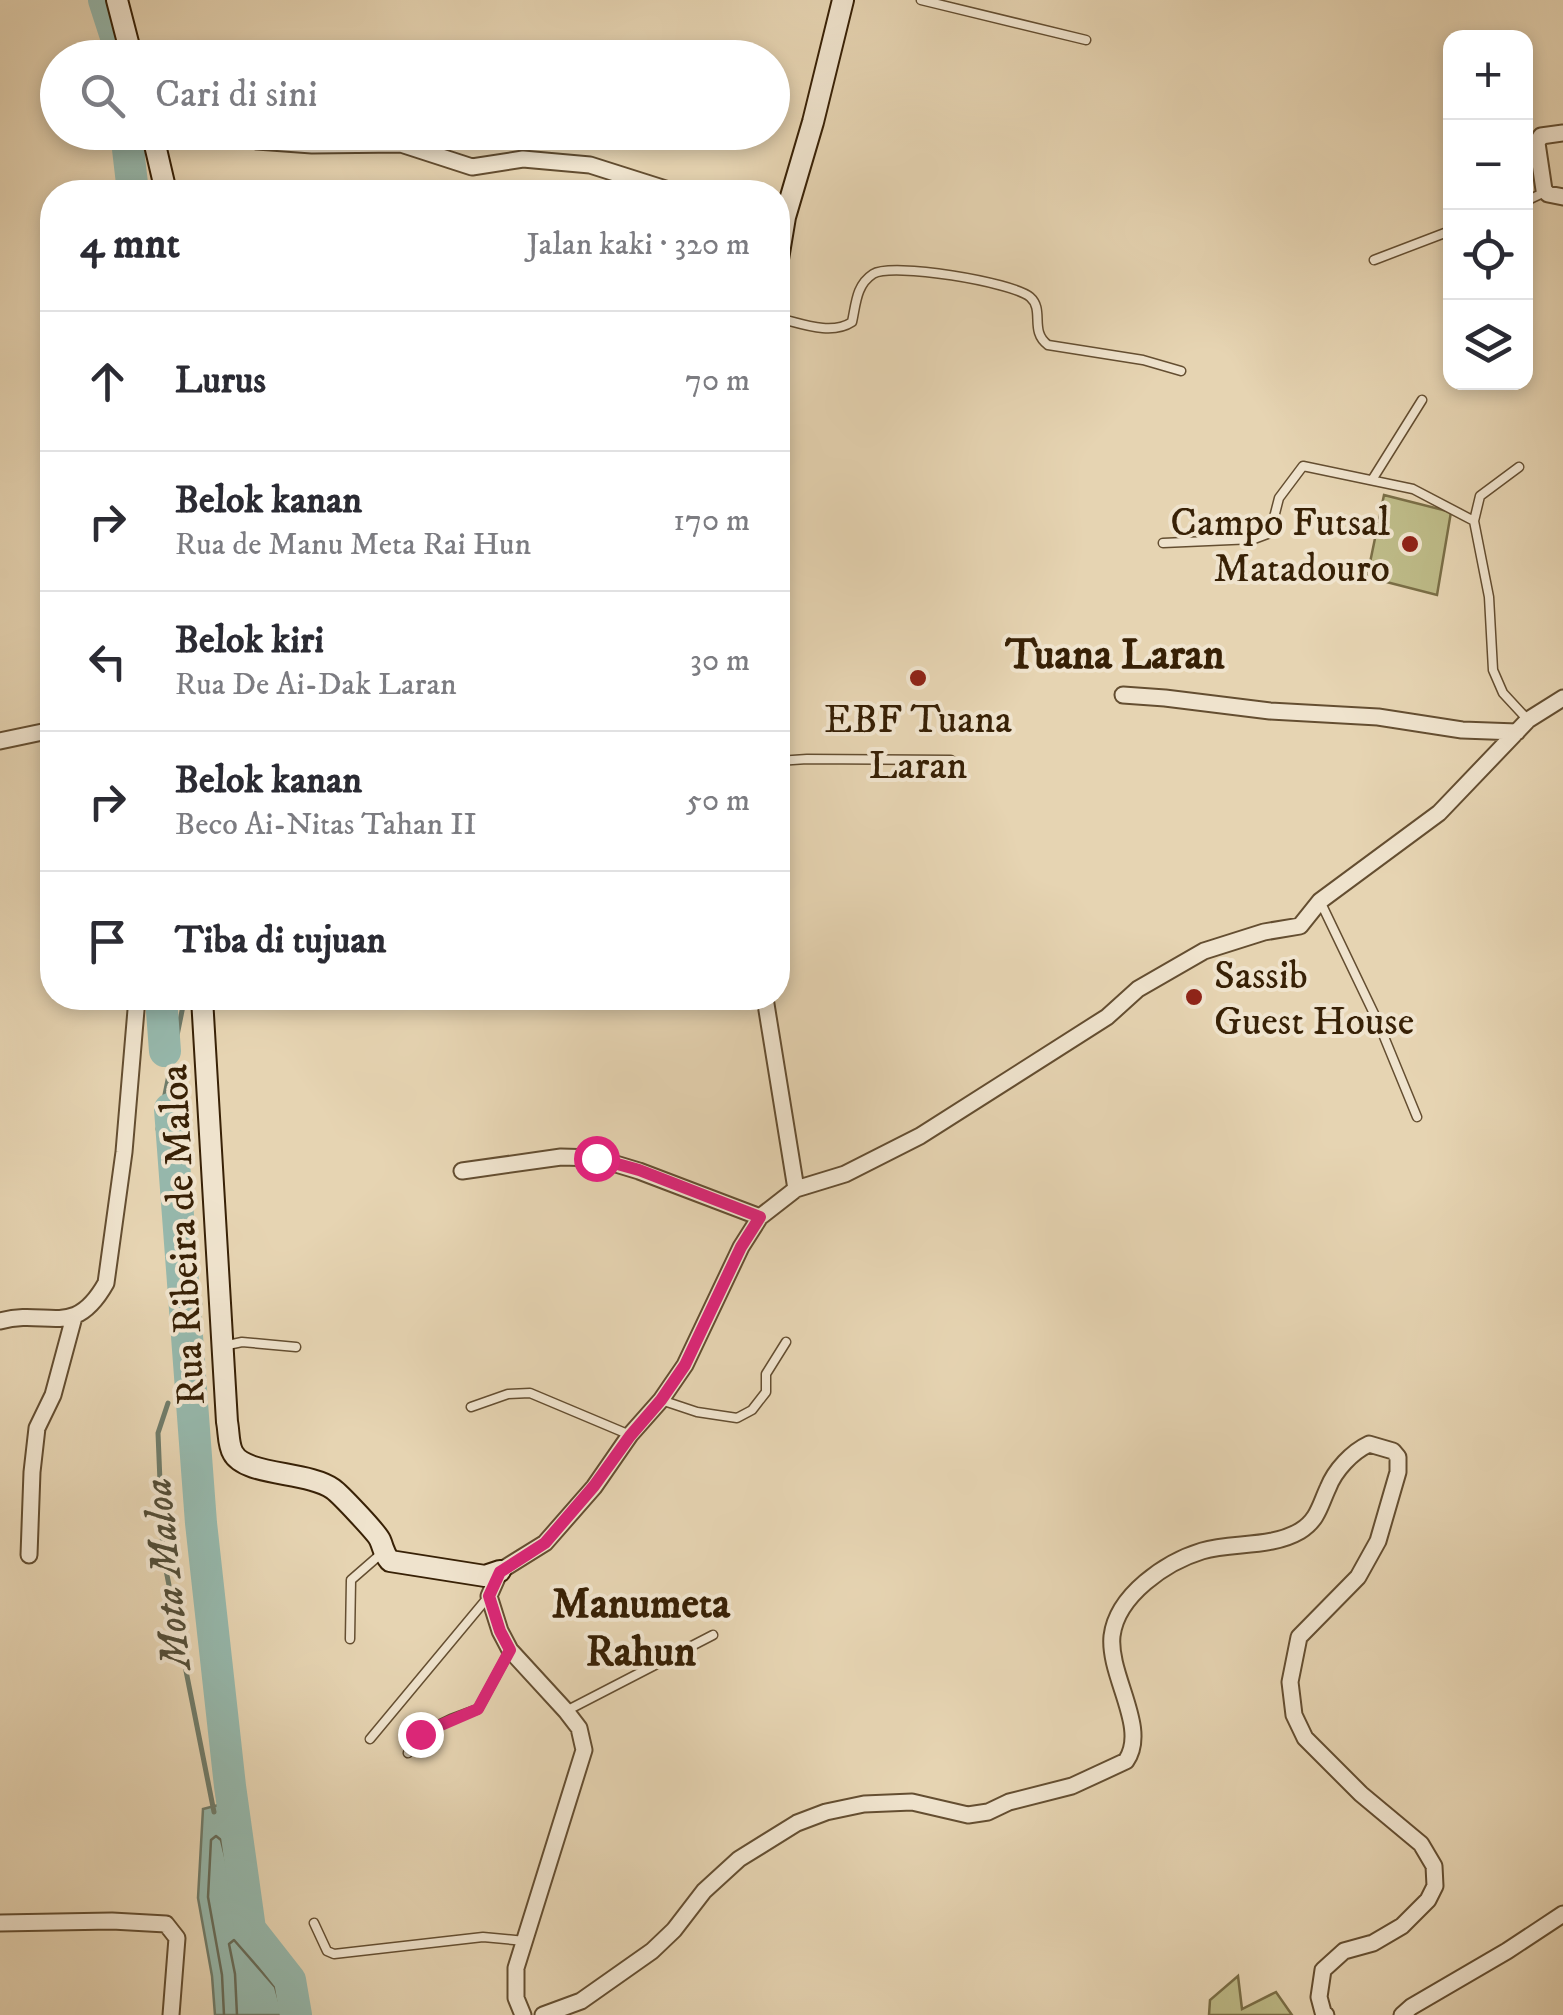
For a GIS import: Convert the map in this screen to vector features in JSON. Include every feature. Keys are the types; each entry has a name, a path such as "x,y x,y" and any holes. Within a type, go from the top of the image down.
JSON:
{"street":[{"path":"117,0 127,40"},
{"path":"790,190 813,122 843,0"},
{"path":"1563,134 1540,136 1537,142 1545,192 1563,197"},
{"path":"156,150 163,180"},
{"path":"420,150 472,167 523,158 590,165 637,180"},
{"path":"1123,695 1378,717 1462,730 1523,726"},
{"path":"382,1552 390,1561 400,1564 485,1576 500,1572 545,1543 594,1486 685,1365 741,1247 760,1217 796,1190 845,1174 920,1136 1107,1017 1138,989 1204,951 1264,932 1300,926 1320,901 1439,812 1523,726 1563,698"},
{"path":"0,741 40,733"},
{"path":"0,1321 74,1317 96,1300 106,1283 124,1152 135,1010"},
{"name":"Rua Ribeira de Maloa","path":"203,1010 227,1422 232,1452 254,1468 296,1474 333,1489 380,1540 382,1552"},
{"path":"766,1010 796,1190"},
{"path":"462,1170 561,1157 596,1158 639,1170 760,1217"},
{"path":"29,1556 37,1428 53,1395 74,1317"},
{"path":"543,2015 581,2002 652,1951 704,1891 739,1858 796,1822 864,1804 912,1802 968,1815 988,1812 1009,1802 1072,1786 1126,1761 1133,1745 1133,1726 1117,1678 1112,1634 1120,1610 1150,1576 1202,1551 1275,1540 1298,1532 1314,1520 1331,1481 1355,1451 1369,1444 1394,1451 1398,1457 1386,1516 1358,1578 1299,1637 1290,1682 1294,1715 1305,1738 1361,1794 1421,1844 1434,1866 1435,1886 1428,1900 1402,1926 1373,1943 1344,1951 1323,1970 1319,1997 1326,2015"},
{"path":"500,1572 489,1596 500,1631 510,1650 579,1728 584,1750 516,1968 516,1998 523,2015"},
{"path":"1402,2015 1563,1914"},
{"path":"0,1923 166,1924 177,1938 171,2015"}],"lane":[{"path":"921,0 1086,40"},
{"path":"1533,198 1545,192"},
{"path":"1374,260 1443,234"},
{"path":"790,321 843,328 852,322 859,289 876,272 892,269 973,278 1031,298 1036,307 1037,331 1048,345 1143,360 1181,371"},
{"path":"1372,480 1422,400"},
{"path":"1163,543 1254,539 1270,533 1279,498 1303,466 1413,489 1474,521"},
{"path":"1518,467 1480,496 1474,521 1488,597 1492,670 1523,726"},
{"path":"790,760 951,760"},
{"path":"1320,901 1418,1116"},
{"path":"223,1346 242,1342 296,1348"},
{"path":"661,1400 697,1412 737,1418 752,1410 766,1392 766,1374 786,1342"},
{"path":"471,1407 508,1394 530,1393 630,1436"},
{"path":"350,1639 350,1580 382,1552"},
{"path":"370,1739 489,1596"},
{"path":"566,1711 713,1635"},
{"path":"408,1754 420,1734 478,1709 510,1650"},
{"path":"314,1923 327,1951 334,1954 482,1937 525,1940"}],"shaded area":[{"name":"Campo Futsal Matadouro","path":"1384,495 1451,512 1437,595 1367,577"},
{"path":"1238,1976 1242,2009 1276,1992 1292,2015 1209,2015 1210,2000"}],"water":[{"path":"222,1804 252,1922 296,1977 306,2015 215,2015 198,1898 203,1809"}],"waterway":[{"name":"Mota Maloa","path":"104,0 116,40"},
{"name":"Mota Maloa","path":"128,150 132,180"},
{"path":"142,150 143,180"},
{"name":"Mota Maloa","path":"162,1010 165,1051"},
{"name":"Mota Maloa","path":"164,1154 158,1129 182,1010"},
{"name":"Mota Maloa","path":"170,1109 201,1523 230,1786 250,1929 290,1980 296,2015"},
{"path":"195,1282 200,1304"},
{"path":"168,1403 158,1433 163,1555 214,1812"}],"place":[{"name":"Campo Futsal Matadouro","path":"1410,544"},
{"name":"EBF Tuana Laran","path":"918,678"},
{"name":"Sassib Guest House","path":"1194,997"}],"district":[{"name":"Tuana Laran","path":"1115,653"},
{"name":"Manumeta Rahun","path":"641,1626"}],"route":[{"path":"420,1734 478,1709 510,1650 489,1596 500,1572 545,1543 661,1400 685,1365 741,1247 760,1217 639,1170 596,1158"}]}
